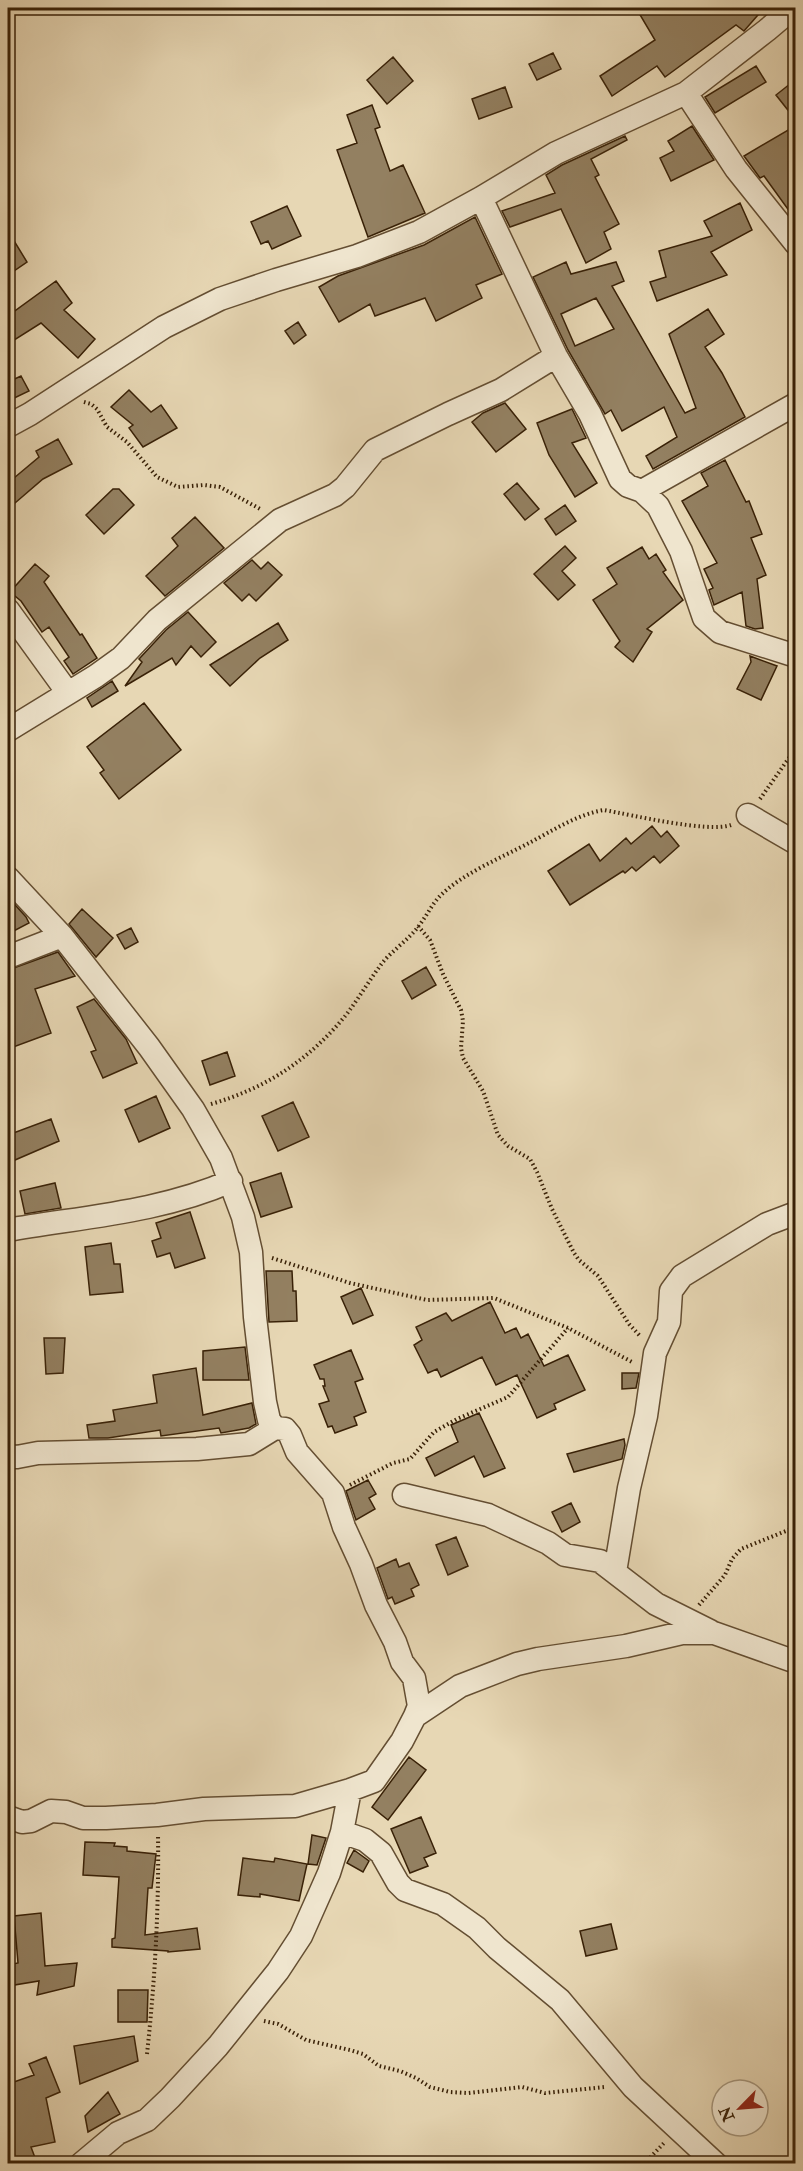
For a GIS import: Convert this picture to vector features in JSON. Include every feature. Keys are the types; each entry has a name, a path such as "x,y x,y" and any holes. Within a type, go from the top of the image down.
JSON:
{"street":[{"path":"8,426 164,327 220,299 276,279 357,256 418,232 556,153 686,93 793,8"},
{"path":"686,93 736,169 795,244"},
{"path":"481,198 556,356 590,414 620,479 627,486 642,491 658,506 681,551 704,618 720,632 795,656"},
{"path":"8,730 121,658 157,620 280,520 335,495 345,487 375,450 417,428 501,390 556,356"},
{"path":"642,491 795,404"},
{"path":"8,610 68,693"},
{"path":"748,815 795,843"},
{"path":"8,878 62,936 149,1047 193,1109 221,1158 243,1217 251,1252 255,1317 266,1402 269,1420 276,1428"},
{"path":"8,957 62,936"},
{"path":"8,1230 158,1205 198,1194 231,1181"},
{"path":"615,1572 629,1488 646,1416 654,1363 669,1322 671,1291 682,1276 759,1228 795,1213"},
{"path":"8,1456 17,1457 38,1453 197,1449 249,1444 276,1428 285,1429 291,1435 297,1452 333,1493 344,1527 376,1605 402,1662 414,1678 419,1706 402,1741 374,1781 295,1806 204,1809 158,1815 83,1818 66,1812 51,1811 31,1821 22,1822 8,1817"},
{"path":"404,1495 488,1515 548,1544 565,1555 592,1559 615,1572 656,1604 714,1633 795,1662"},
{"path":"415,1716 460,1686 517,1664 626,1646 682,1633 714,1633"},
{"path":"81,2163 118,2133 147,2120 170,2098 218,2046 278,1971 301,1936 329,1873 342,1832 350,1790"},
{"path":"342,1832 365,1840 381,1853 398,1883 405,1890 443,1904 477,1928 497,1948 560,2000 633,2087 716,2163"}],"path":[{"path":"54,398 91,404 97,409 107,427 127,442 148,468 166,482 178,487 204,485 220,487 280,520"},
{"path":"193,1109 219,1102 286,1072 319,1046 347,1013 383,962 453,885 539,838 593,812 604,810 722,828 738,823 748,815 795,748"},
{"path":"418,926 430,940 443,974 461,1010 463,1058 483,1091 498,1135 508,1146 530,1159 573,1253 598,1276 654,1363"},
{"path":"251,1252 322,1272 350,1283 427,1300 495,1298 654,1363"},
{"path":"333,1493 393,1463 410,1460 434,1432 457,1419 508,1397 568,1328"},
{"path":"687,1619 725,1575 732,1559 741,1549 795,1527"},
{"path":"147,2054 155,1982 159,1907 158,1815"},
{"path":"8,1921 11,1951"},
{"path":"239,2019 278,2024 306,2040 350,2049 379,2066 416,2078 430,2087 450,2092 468,2093 522,2087 545,2093 598,2086 633,2087"},
{"path":"644,2163 678,2129"}],"building":[{"path":"636,8 764,8 744,31 736,25 665,77 657,66 612,96 600,76 655,40"},
{"path":"553,53 561,69 537,80 529,64"},
{"path":"393,57 413,81 387,104 367,80"},
{"path":"756,66 766,82 715,113 705,97"},
{"path":"795,80 795,119 776,95"},
{"path":"505,87 512,107 479,119 472,99"},
{"path":"372,105 380,127 375,129 390,171 403,165 425,213 368,237 337,150 357,143 347,115"},
{"path":"692,126 714,160 671,181 660,158 674,151 668,141"},
{"path":"795,126 795,219 764,176 760,178 744,156"},
{"path":"625,136 627,140 591,159 599,175 595,177 619,224 604,232 611,249 586,263 561,209 510,227 502,211 555,193 546,175 562,165"},
{"path":"740,203 752,230 711,252 727,275 657,301 650,282 666,277 659,251 712,236 704,221"},
{"path":"287,206 301,236 272,249 268,241 261,244 251,222"},
{"path":"475,217 502,274 476,285 482,298 436,321 425,298 375,316 370,304 339,322 319,287 338,276 424,245"},
{"path":"8,231 27,262 8,275"},
{"path":"566,262 571,274 616,262 624,281 612,286 685,413 696,408 669,334 708,309 724,334 705,347 722,373 745,417 653,469 646,456 677,437 664,407 622,431 611,410 605,414 568,350 533,277","holes":["596,298 614,329 575,346 561,314"]},
{"path":"56,281 72,303 64,310 95,339 78,358 41,323 8,344 8,316"},
{"path":"298,322 306,335 294,344 285,331"},
{"path":"21,376 29,391 8,401 8,382"},
{"path":"129,390 151,412 161,405 177,428 143,447 129,428 133,425 111,407"},
{"path":"505,403 526,429 496,452 472,422 483,413"},
{"path":"572,409 586,438 572,443 597,483 575,497 549,455 537,423"},
{"path":"58,439 72,464 43,479 15,503 8,494 8,483 39,457 36,451"},
{"path":"725,460 746,502 749,501 762,534 751,538 766,575 757,579 763,628 755,629 746,626 742,592 714,605 709,590 713,588 704,569 717,563 682,501 708,486 701,473"},
{"path":"517,483 539,509 525,520 504,494"},
{"path":"113,489 119,489 134,505 104,534 86,515"},
{"path":"565,505 576,521 556,535 545,519"},
{"path":"195,517 224,548 165,596 146,576 178,546 172,538"},
{"path":"565,546 576,558 562,571 575,585 558,600 534,574"},
{"path":"642,547 649,559 656,554 666,570 663,572 683,600 647,629 652,632 633,662 615,647 620,641 593,600 617,584 607,568"},
{"path":"252,560 261,569 268,562 282,575 256,601 249,594 242,601 224,583"},
{"path":"35,564 49,576 44,582 97,658 73,674 64,661 69,657 49,627 42,632 21,601 10,592"},
{"path":"188,612 216,642 201,657 191,646 176,665 172,658 125,686 142,662 139,659 166,630"},
{"path":"278,623 288,640 260,658 230,686 210,665"},
{"path":"750,656 777,666 761,700 737,689 751,662"},
{"path":"112,681 118,691 92,707 87,698"},
{"path":"144,703 181,750 119,799 100,773 104,770 87,747"},
{"path":"652,826 661,837 667,831 679,846 660,863 654,856 636,871 632,867 625,873 623,871 570,905 548,871 589,844 600,861 626,838 631,844"},
{"path":"8,897 29,923 8,934"},
{"path":"82,909 113,938 96,957 69,924"},
{"path":"131,928 138,942 125,949 117,935"},
{"path":"58,952 75,976 35,989 51,1033 8,1049 8,970"},
{"path":"426,967 436,985 412,999 402,981"},
{"path":"94,999 126,1039 137,1063 103,1078 91,1052 96,1050 77,1007"},
{"path":"227,1052 235,1076 210,1085 202,1061"},
{"path":"156,1096 170,1128 139,1142 125,1110"},
{"path":"293,1102 309,1137 278,1151 262,1116"},
{"path":"51,1119 59,1141 8,1163 8,1135"},
{"path":"281,1173 292,1207 261,1217 250,1183"},
{"path":"55,1183 61,1208 25,1214 20,1191"},
{"path":"190,1212 205,1258 175,1268 170,1253 157,1257 152,1241 161,1238 156,1223"},
{"path":"111,1243 114,1264 120,1264 123,1292 90,1295 85,1247"},
{"path":"266,1271 292,1271 293,1291 296,1291 297,1321 269,1322"},
{"path":"361,1288 373,1315 353,1324 341,1297"},
{"path":"490,1302 505,1333 516,1328 521,1338 528,1334 544,1366 568,1355 585,1390 554,1404 556,1409 537,1418 517,1375 496,1385 482,1357 441,1377 437,1369 428,1373 414,1345 422,1340 416,1327 446,1313 452,1321"},
{"path":"44,1338 65,1338 63,1373 46,1374"},
{"path":"245,1347 249,1380 203,1380 203,1351"},
{"path":"351,1350 363,1379 355,1382 366,1412 354,1417 357,1425 335,1433 332,1426 328,1427 319,1404 329,1401 323,1386 325,1386 324,1379 320,1379 314,1365"},
{"path":"196,1368 203,1415 252,1403 256,1424 249,1428 221,1433 219,1428 161,1436 160,1430 108,1438 89,1438 87,1425 115,1421 113,1410 157,1403 153,1375"},
{"path":"622,1373 639,1373 636,1388 622,1389"},
{"path":"479,1413 505,1468 484,1477 474,1456 435,1476 426,1458 458,1442 451,1425"},
{"path":"624,1439 622,1459 574,1472 567,1454"},
{"path":"368,1480 376,1494 369,1498 375,1509 356,1520 346,1491"},
{"path":"571,1503 580,1522 562,1532 552,1512"},
{"path":"456,1537 468,1566 448,1575 436,1545"},
{"path":"396,1559 399,1567 409,1563 419,1585 411,1589 414,1596 395,1604 392,1597 388,1599 377,1568"},
{"path":"409,1757 426,1770 388,1820 372,1807"},
{"path":"421,1817 436,1853 424,1858 428,1866 410,1873 391,1829"},
{"path":"312,1835 326,1838 317,1865 308,1864"},
{"path":"85,1842 115,1843 114,1846 127,1847 127,1851 156,1854 152,1888 148,1888 145,1935 197,1928 200,1949 168,1952 112,1947 112,1939 115,1938 119,1877 83,1875"},
{"path":"354,1850 369,1861 363,1872 347,1863"},
{"path":"243,1858 274,1862 275,1858 307,1864 299,1901 260,1894 260,1897 238,1895"},
{"path":"41,1913 45,1966 77,1963 74,1986 37,1995 39,1981 8,1986 8,1965 18,1963 14,1916"},
{"path":"611,1924 617,1949 586,1956 580,1931"},
{"path":"118,1990 148,1990 147,2022 118,2022"},
{"path":"134,2036 138,2061 80,2084 74,2046"},
{"path":"46,2057 60,2092 46,2098 55,2142 31,2147 37,2163 16,2163 8,2122 8,2084 34,2075 29,2064"},
{"path":"108,2092 120,2114 88,2132 85,2116"}]}
